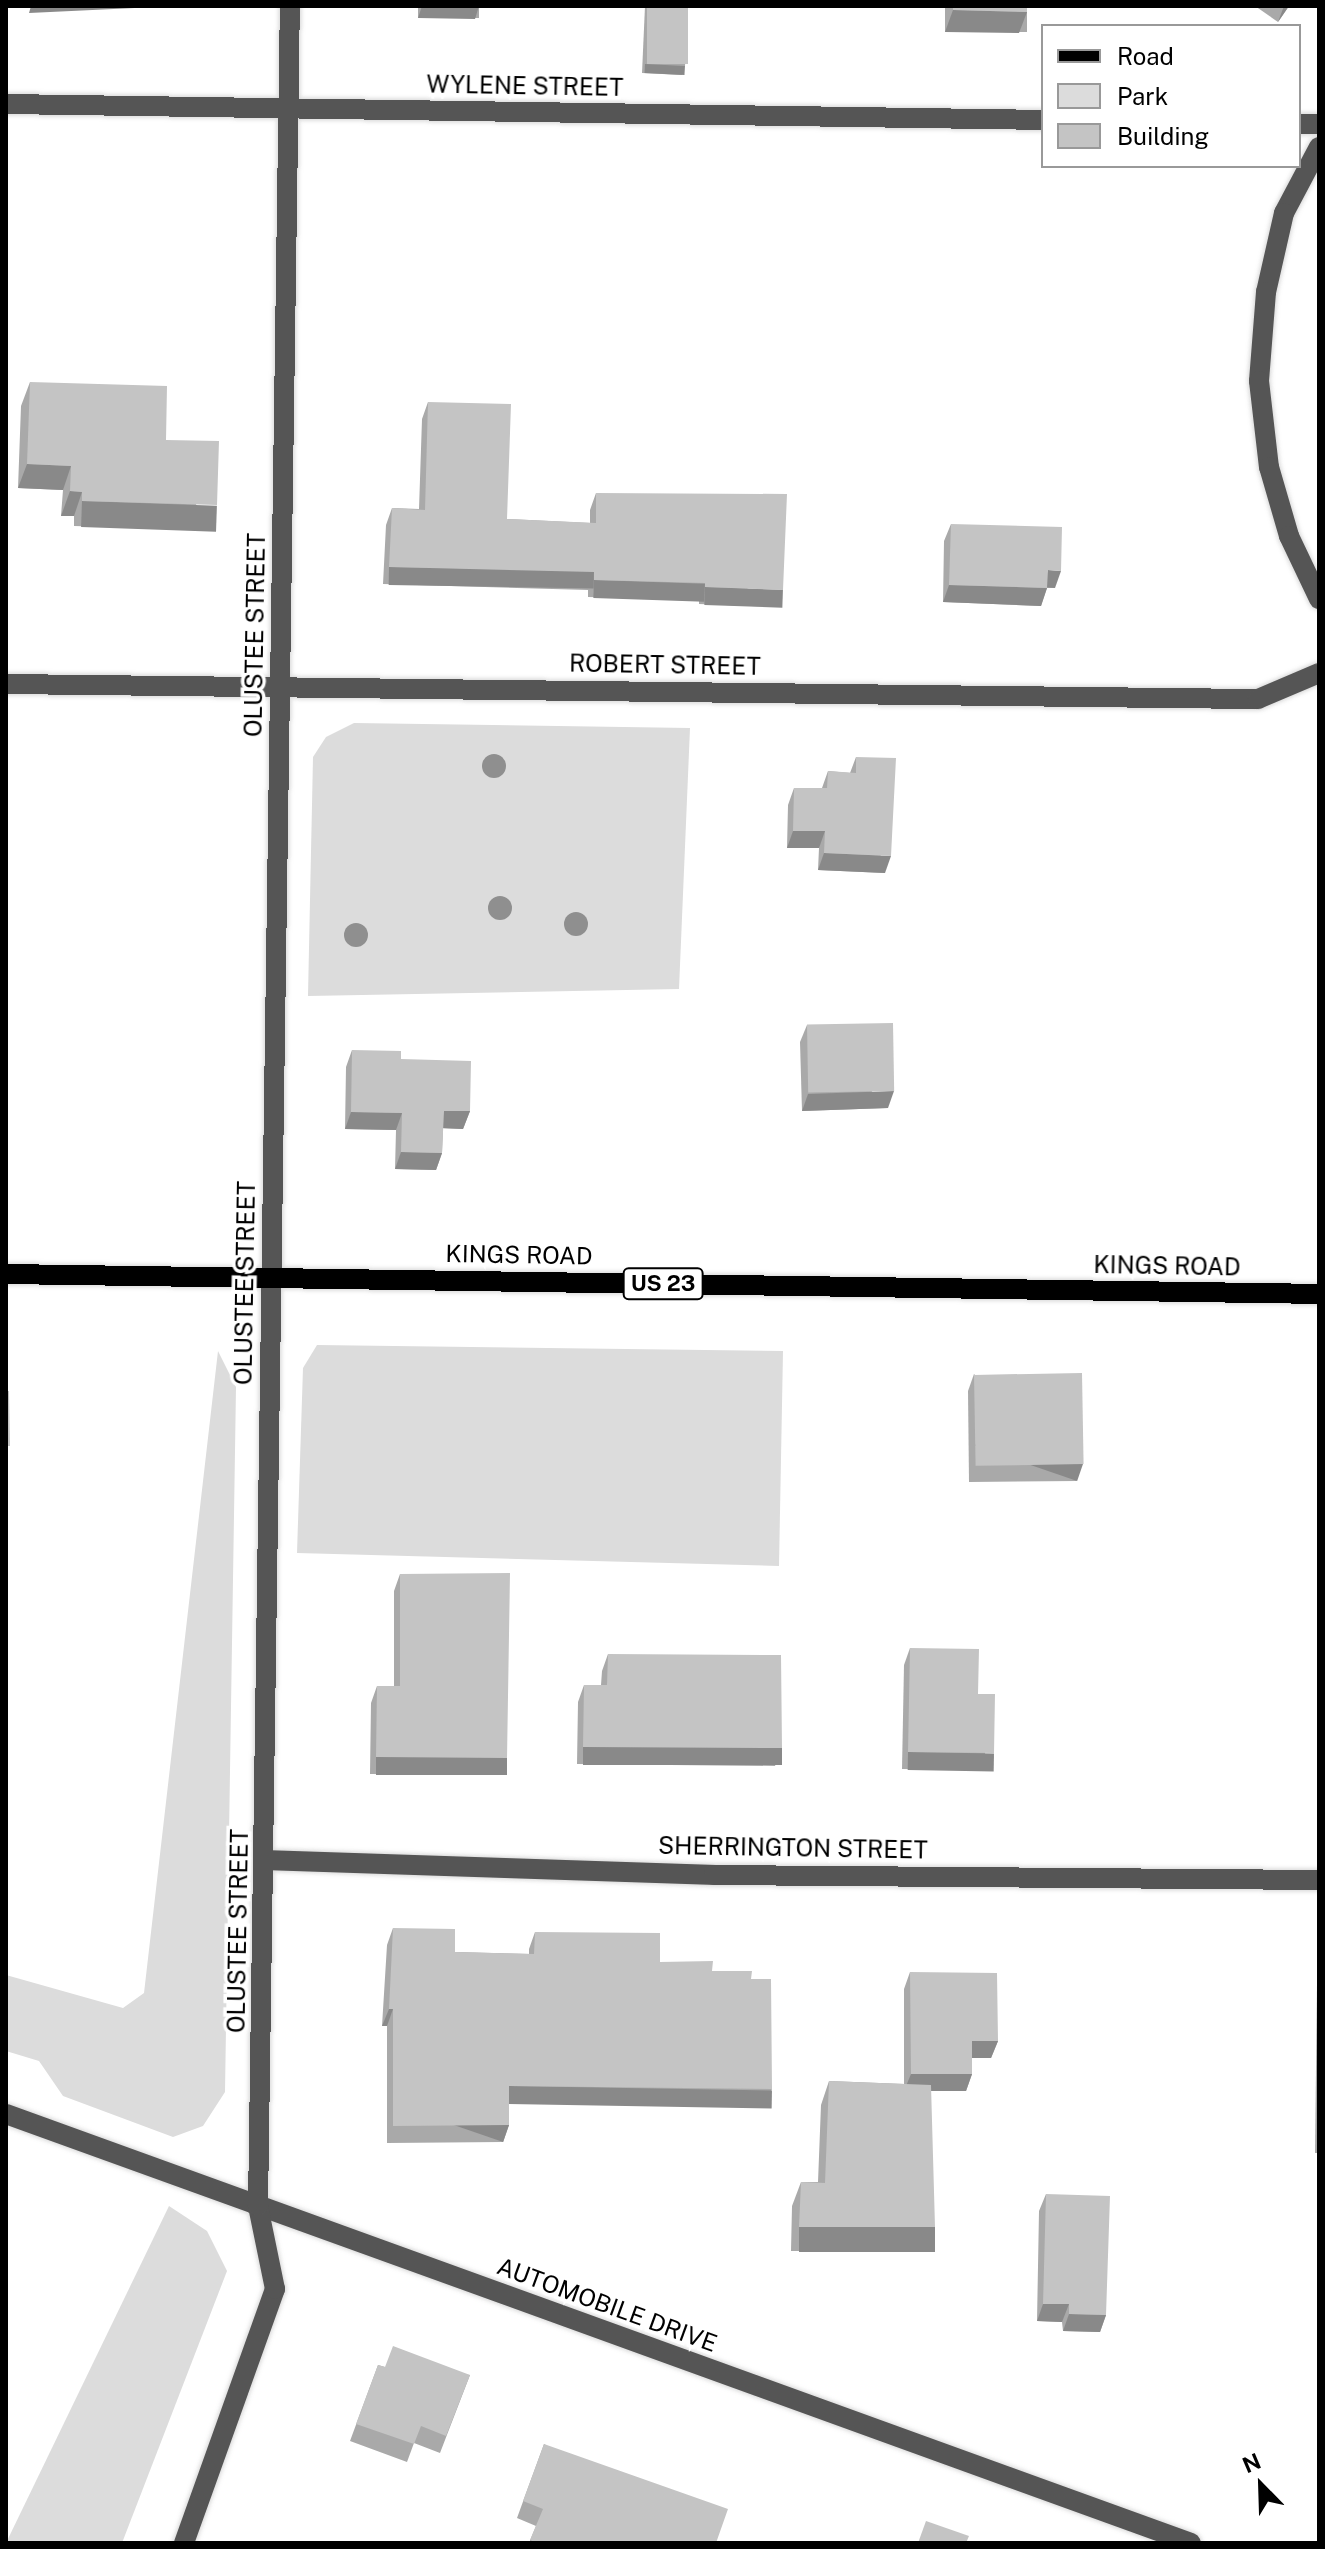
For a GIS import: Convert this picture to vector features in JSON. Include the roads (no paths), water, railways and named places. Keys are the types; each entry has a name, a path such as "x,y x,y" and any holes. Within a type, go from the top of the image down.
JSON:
{"main road":[{"name":"KINGS ROAD","path":"6,1274 1319,1294"}],"street":[{"name":"OLUSTEE STREET","path":"184,2543 275,2289 258,2206 266,1860 271,1277 290,6"},
{"name":"WYLENE STREET","path":"6,104 1041,120"},
{"path":"1319,147 1284,213 1266,292 1259,381 1269,467 1289,536 1319,599"},
{"name":"ROBERT STREET","path":"6,684 1258,699 1319,673"},
{"name":"SHERRINGTON STREET","path":"266,1860 714,1875 1319,1880"},
{"name":"AUTOMOBILE DRIVE","path":"6,2114 1191,2543"}]}
